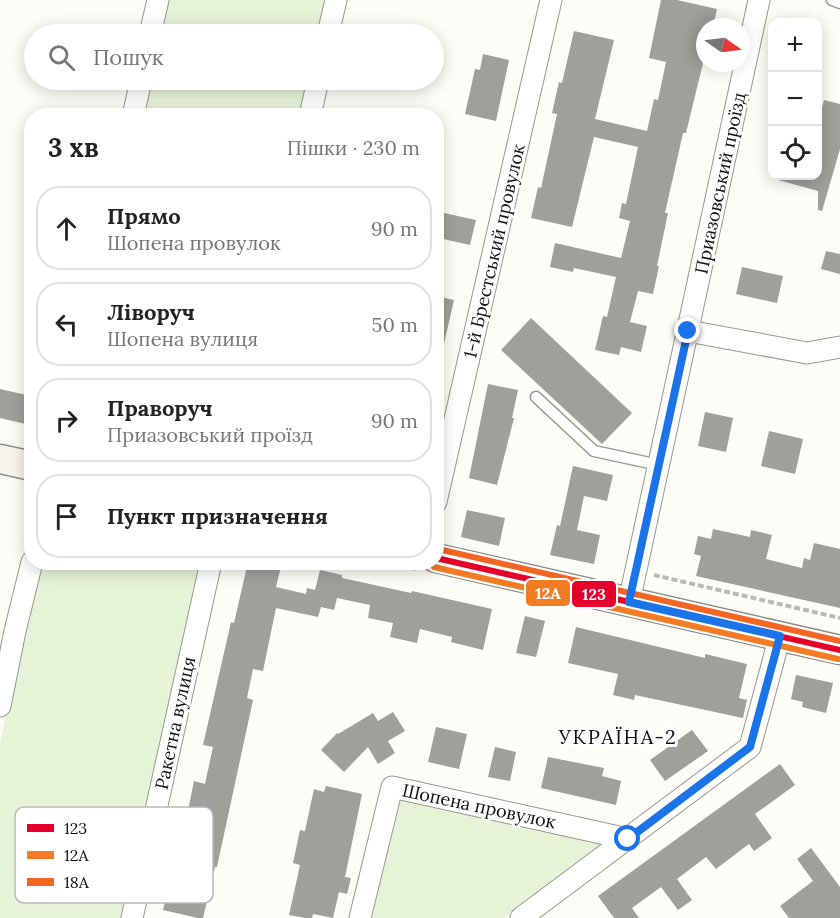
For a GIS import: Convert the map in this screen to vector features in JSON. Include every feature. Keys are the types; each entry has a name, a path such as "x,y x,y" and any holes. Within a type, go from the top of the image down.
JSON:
{"street":[{"path":"152,24 158,0"},
{"path":"330,24 336,0"},
{"name":"1-й Брестський провулок","path":"444,467 551,0"},
{"name":"Приазовський проїзд","path":"629,602 759,0"},
{"path":"135,108 139,90"},
{"path":"312,108 316,90"},
{"path":"688,331 807,353 840,347"},
{"path":"0,459 24,464"},
{"path":"444,560 840,650"},
{"path":"0,706 30,570"},
{"name":"Ракетна вулиця","path":"157,807 209,570"},
{"path":"521,918 750,747 780,636"},
{"name":"Шопена провулок","path":"360,918 392,787 628,839"},
{"name":"Ракетна вулиця","path":"132,918 135,903"}],"lane":[{"path":"832,0 840,3"},
{"path":"536,397 594,451 658,465"}],"path":[{"path":"636,571 840,618"}],"green space":[{"path":"166,0 326,0 321,24 161,24"},
{"path":"147,90 306,90 302,108 143,108"},
{"path":"38,570 199,570 147,807 15,807 15,903 125,903 122,918 0,918 0,744"},
{"path":"399,799 603,844 503,918 371,918"}],"building":[{"path":"661,0 677,0 717,9 715,18 696,18 696,72 701,72 686,133 683,133 665,213 668,213 653,294 638,291 630,322 647,326 641,352 621,347 619,355 595,350 603,316 607,317 616,277 574,268 573,272 550,267 555,243 621,258 630,221 619,218 622,203 626,204 638,147 594,137 572,227 531,218 538,187 541,188 557,114 552,113 559,82 562,83 574,31 614,40 595,119 647,131 654,99 658,100 666,62 649,58"},
{"path":"483,54 509,60 496,121 465,114 475,69 480,70"},
{"path":"824,100 840,104 840,149 822,211 818,210 818,191 778,180 822,180 822,108"},
{"path":"444,213 476,220 470,245 444,239"},
{"path":"826,251 840,254 840,274 821,269"},
{"path":"742,267 783,276 777,303 736,294"},
{"path":"444,298 454,300 444,344"},
{"path":"531,318 632,413 602,444 501,350"},
{"path":"488,384 518,390 512,418 514,418 497,485 469,478"},
{"path":"0,389 24,394 24,424 0,418"},
{"path":"705,412 733,418 726,452 698,446"},
{"path":"769,431 803,439 795,474 761,466"},
{"path":"573,466 613,475 607,501 584,496 577,530 600,535 594,564 550,555 557,525 560,526"},
{"path":"467,510 505,518 499,546 461,537"},
{"path":"713,529 750,537 751,530 772,535 766,559 802,568 804,558 810,560 814,543 840,549 840,608 696,576 701,556 694,554 698,536 711,539"},
{"path":"246,570 280,570 276,587 306,594 307,588 315,590 320,570 342,575 342,578 492,609 483,650 451,642 452,637 420,629 417,643 390,637 393,623 368,618 370,605 337,598 334,610 321,607 318,617 276,608 263,671 253,669 247,698 253,700 217,867 215,867 213,876 213,807 189,807 194,781 205,784 213,747 203,745 231,622 234,623"},
{"path":"525,616 545,621 536,657 516,653"},
{"path":"576,627 705,658 705,654 747,664 739,698 747,700 743,718 635,695 634,700 613,695 618,674 568,663"},
{"path":"796,675 833,683 826,713 802,707 803,702 791,699"},
{"path":"393,712 405,731 388,741 395,753 378,764 368,747 344,772 321,750 337,733 373,713 378,721"},
{"path":"436,727 467,734 459,769 428,762"},
{"path":"692,730 708,751 665,781 650,760"},
{"path":"495,747 516,752 510,781 488,777"},
{"path":"548,757 604,768 602,776 621,781 616,805 541,788"},
{"path":"780,764 795,785 755,814 772,838 754,851 749,844 716,869 706,857 677,879 692,900 678,910 661,887 632,908 639,918 614,918 598,896"},
{"path":"326,786 362,794 345,877 351,878 347,894 339,892 333,918 313,914 312,918 289,915 300,865 293,863 300,830 305,831 314,789 324,792"},
{"path":"811,848 840,887 840,918 789,918 780,906 813,881 797,859"},
{"path":"165,903 207,903 203,918 163,910"}],"transit line":[{"name":"18А","path":"444,550 840,641"},
{"name":"123","path":"444,560 840,650"},
{"name":"12А","path":"444,569 838,659"}],"district":[{"name":"УКРАЇНА-2","path":"618,736"}],"route":[{"path":"628,839 750,747 780,636 629,602 688,331"}]}
